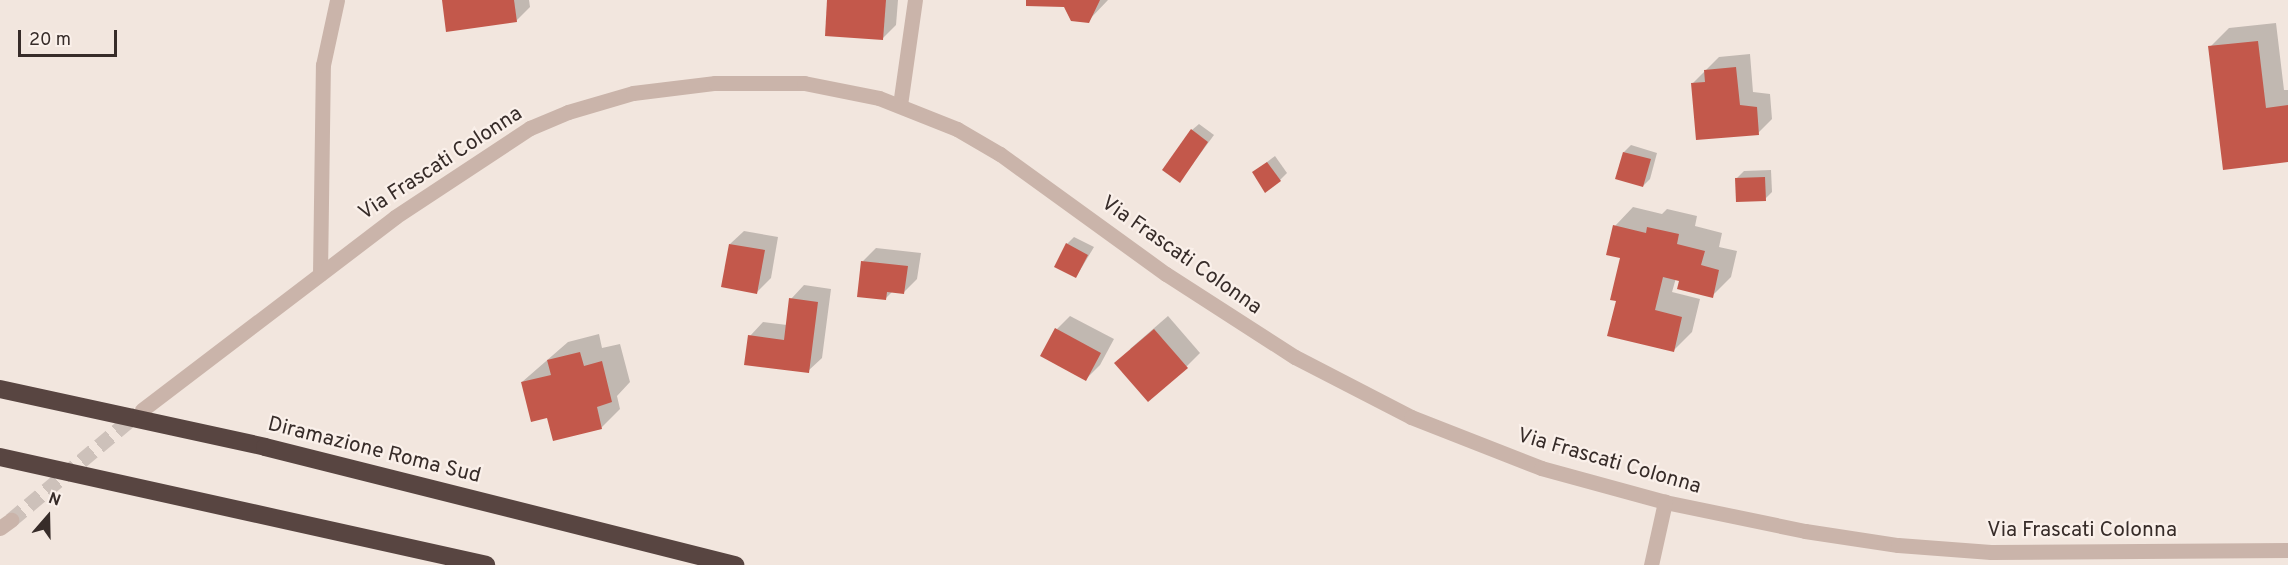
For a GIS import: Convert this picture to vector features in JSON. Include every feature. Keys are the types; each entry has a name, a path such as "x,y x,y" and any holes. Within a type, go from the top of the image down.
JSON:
{"highway":[{"name":"Diramazione Roma Sud","path":"0,389 266,447 735,565"},
{"path":"0,457 486,565"}],"street":[{"path":"320,274 323,65 337,0"},
{"path":"900,105 915,0"},
{"name":"Via Frascati Colonna","path":"142,410 320,274 500,145 558,116 607,99 660,89 776,81 824,85 900,105 957,129 1000,153 1211,304 1356,391 1491,450 1665,502 1827,535 1955,551 2288,550"},
{"path":"1651,565 1665,502"}],"building":[{"path":"442,0 514,0 517,22 446,32"},
{"path":"827,0 886,0 883,40 825,36"},
{"path":"1026,0 1100,0 1089,23 1071,21 1064,7 1026,6"},
{"path":"2258,41 2266,108 2288,105 2288,162 2223,170 2208,46"},
{"path":"1736,67 1740,105 1757,107 1759,135 1696,140 1691,83 1705,82 1704,70"},
{"path":"1191,129 1208,142 1180,183 1162,170"},
{"path":"1623,152 1651,159 1643,187 1615,179"},
{"path":"1267,162 1281,181 1265,193 1252,172"},
{"path":"1765,177 1766,201 1736,202 1735,178"},
{"path":"1613,225 1646,233 1647,227 1679,234 1677,244 1705,251 1701,265 1719,270 1713,298 1677,289 1679,281 1663,277 1655,310 1682,317 1674,352 1607,336 1616,301 1610,300 1620,258 1606,255"},
{"path":"1066,243 1088,255 1076,278 1054,267"},
{"path":"729,244 765,250 757,294 721,287"},
{"path":"861,261 908,266 904,294 887,292 886,300 857,297"},
{"path":"789,298 818,302 809,373 744,365 748,335 784,340"},
{"path":"1055,328 1101,353 1086,381 1040,356"},
{"path":"1154,329 1188,368 1148,402 1114,363"},
{"path":"580,352 584,366 602,361 612,402 597,407 602,429 553,441 547,418 531,422 521,382 551,375 547,360"}],"tunnel":[{"path":"11,520 138,413"}]}
